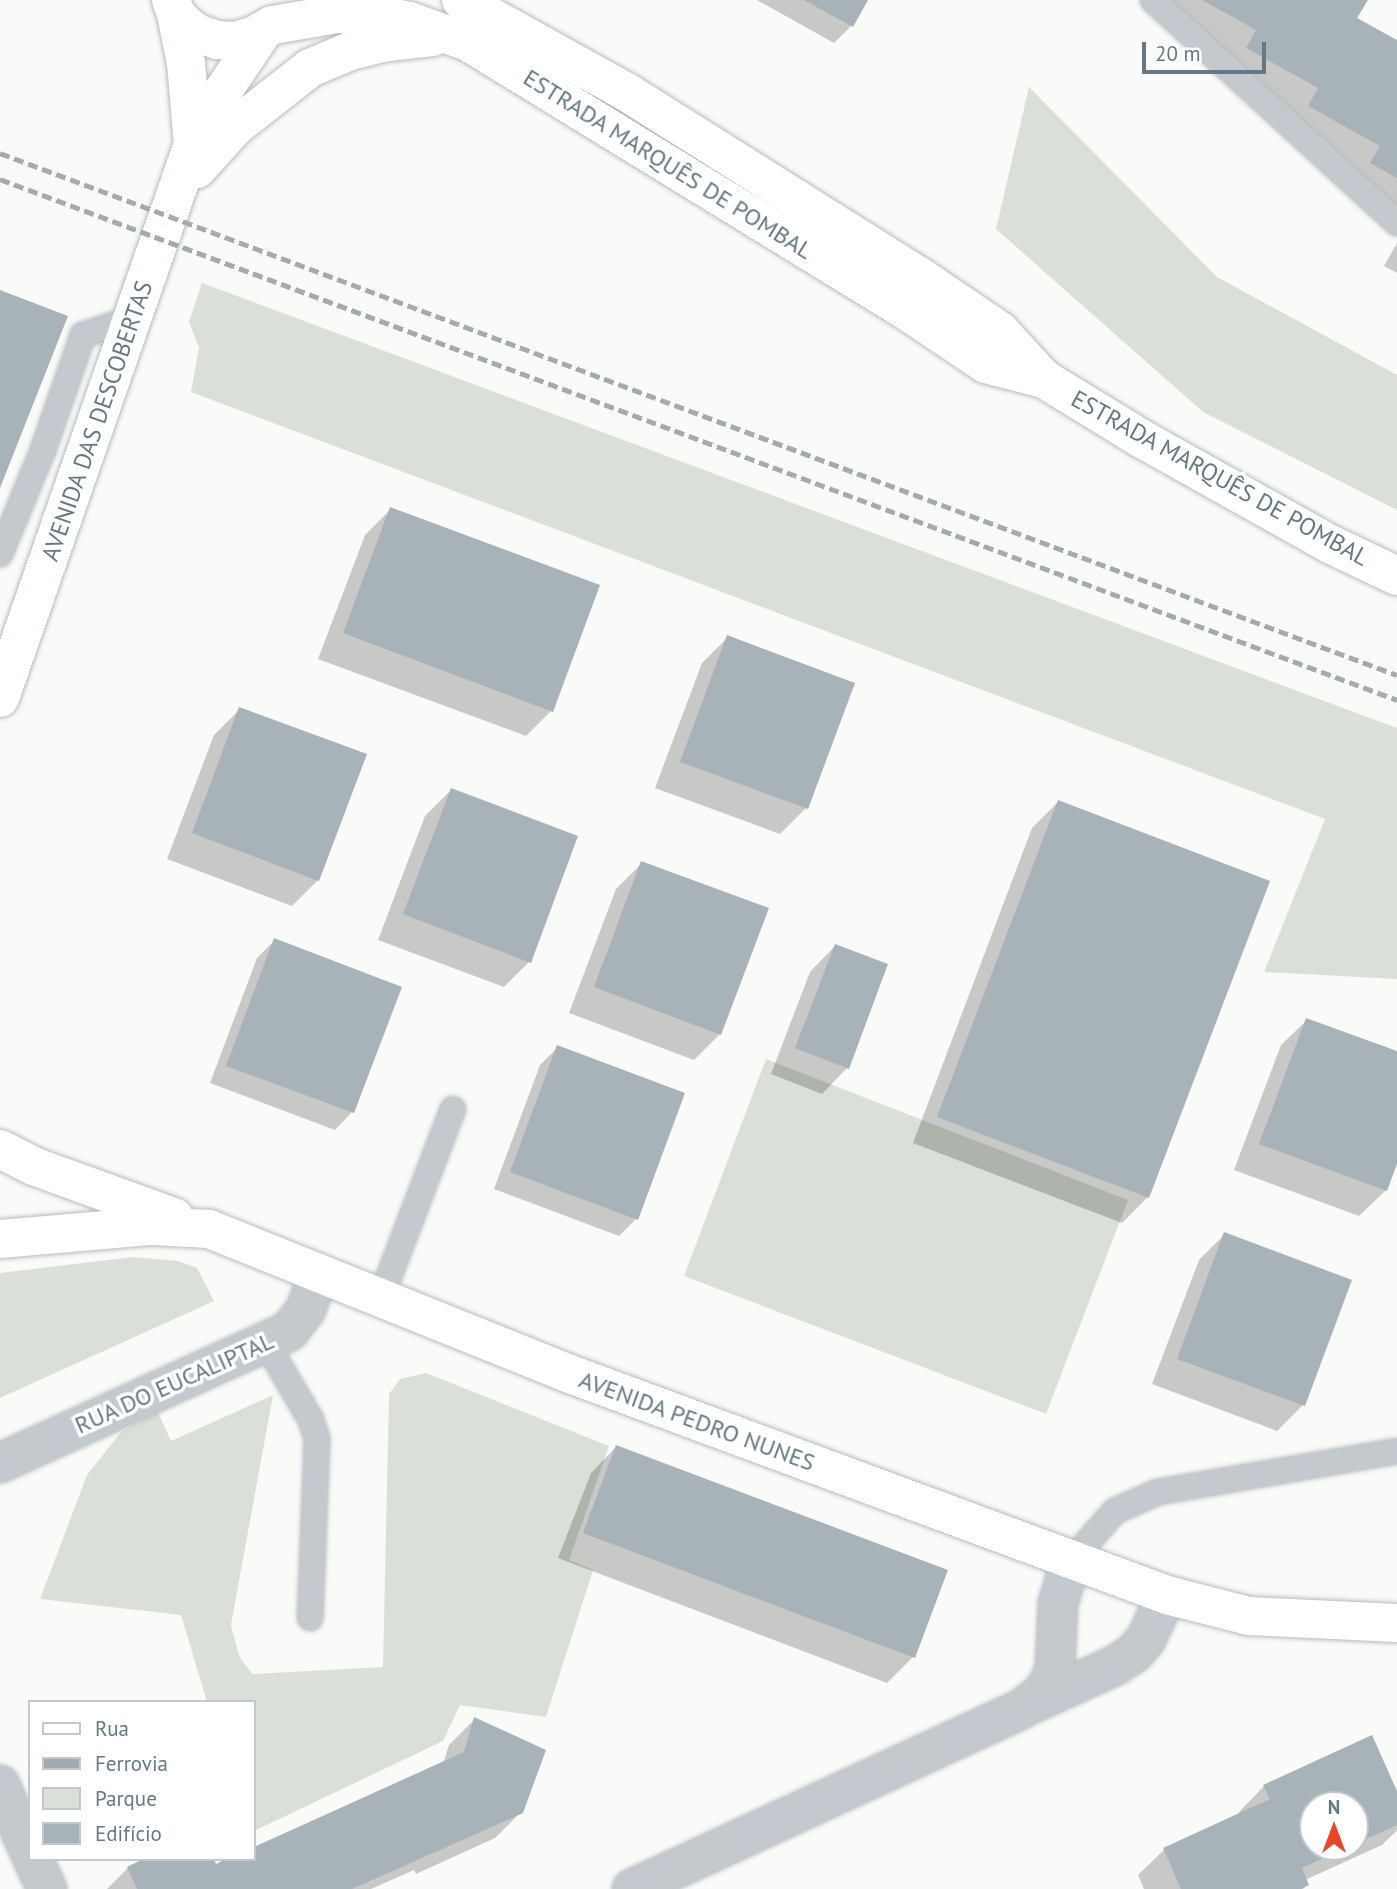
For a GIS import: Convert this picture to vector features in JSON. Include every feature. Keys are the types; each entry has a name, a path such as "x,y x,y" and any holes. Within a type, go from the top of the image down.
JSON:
{"street":[{"name":"ESTRADA MARQUÊS DE POMBAL","path":"461,0 628,93 919,276 1000,331 1044,379"},
{"name":"ESTRADA MARQUÊS DE POMBAL","path":"172,4 199,34 217,40 235,41 274,18 376,14 409,20 468,42 905,310 986,364 1044,379 1178,459 1332,545 1397,576"},
{"name":"AVENIDA DAS DESCOBERTAS","path":"172,4 186,63 193,144"},
{"name":"AVENIDA DAS DESCOBERTAS","path":"0,698 193,144 223,91 274,18"},
{"path":"179,188 236,126 310,68 349,51 381,43 450,36"},
{"path":"0,1149 33,1166 209,1229"},
{"name":"AVENIDA PEDRO NUNES","path":"0,1239 152,1226 209,1229 380,1300 570,1374 1167,1595 1249,1616 1397,1623"},
{"name":"RUA DO EUCALIPTAL","path":"0,1463 266,1343 300,1321 319,1273"},
{"path":"1023,1708 1042,1693 1050,1682 1055,1667 1058,1603 1071,1561"},
{"path":"632,1889 1116,1665 1134,1653 1146,1639 1167,1595"},
{"path":"0,1785 28,1848"},
{"path":"34,1861 47,1889"}],"lane":[{"path":"1153,0 1397,223"},
{"path":"0,554 43,450 83,335 134,318"},
{"path":"380,1300 453,1109"},
{"path":"266,1343 311,1420 317,1439 310,1618"},
{"path":"1071,1561 1115,1511 1158,1492 1397,1451"}],"green space":[{"path":"1029,87 1217,277 1397,375 1397,510 1203,412 996,229"},
{"path":"202,283 1397,728 1397,979 1264,972 1325,819 191,392 199,348 189,322"},
{"path":"766,1059 1128,1200 1046,1414 684,1276"},
{"path":"133,1257 178,1261 197,1268 214,1301 0,1398 0,1273"},
{"path":"426,1373 609,1446 569,1560 593,1570 546,1717 460,1705 443,1741 256,1830 256,1700 206,1700 181,1615 40,1599 87,1475 121,1432 158,1412 171,1441 273,1395 231,1625 239,1656 252,1674 383,1667 389,1394 400,1379"}],"building":[{"path":"804,0 868,0 853,27"},
{"path":"1202,0 1368,0 1357,18 1397,40 1397,178 1370,163 1380,146 1308,106 1318,88 1246,48 1256,30"},
{"path":"0,290 68,316 0,488"},
{"path":"390,507 600,585 553,712 343,633"},
{"path":"727,635 855,683 808,809 680,762"},
{"path":"239,707 367,754 319,881 192,833"},
{"path":"451,788 578,836 531,963 403,914"},
{"path":"1058,800 1270,881 1149,1198 937,1117"},
{"path":"641,861 769,908 721,1035 594,987"},
{"path":"274,938 402,987 354,1113 226,1066"},
{"path":"835,944 888,964 849,1069 795,1048"},
{"path":"1306,1018 1397,1051 1397,1164 1387,1191 1259,1144"},
{"path":"557,1045 685,1093 638,1220 510,1172"},
{"path":"1224,1232 1352,1280 1305,1406 1177,1359"},
{"path":"616,1445 948,1570 915,1658 583,1533"},
{"path":"474,1717 546,1750 523,1813 352,1889 137,1889 127,1867 139,1861 215,1861 216,1864 222,1861 256,1861 256,1846 464,1752"},
{"path":"1372,1735 1397,1791 1397,1825 1369,1838 1369,1791 1299,1791 1299,1861 1317,1861 1302,1868 1309,1885 1301,1889 1181,1889 1163,1848 1270,1799 1263,1785"}],"railway":[{"path":"0,153 1397,675"},
{"path":"0,179 1397,700"}]}
